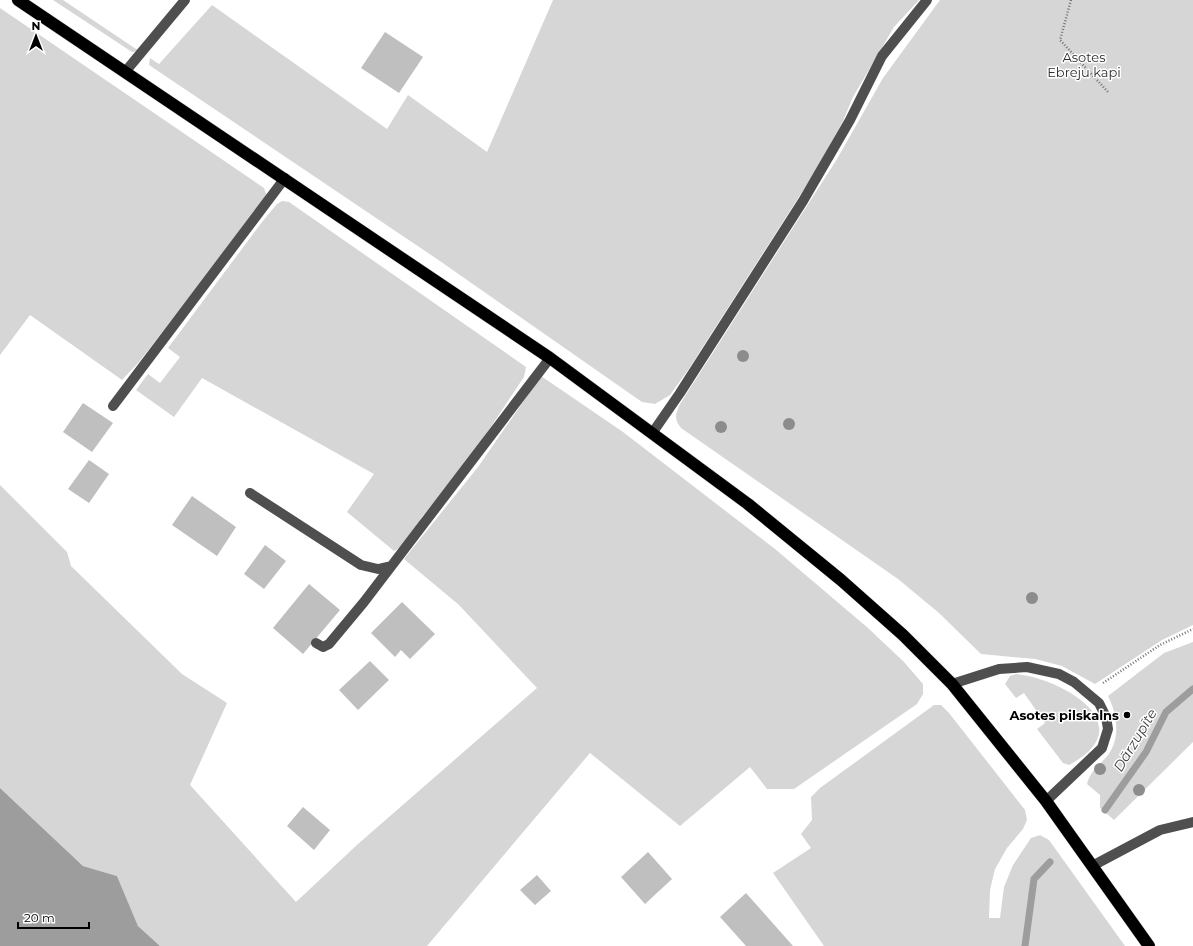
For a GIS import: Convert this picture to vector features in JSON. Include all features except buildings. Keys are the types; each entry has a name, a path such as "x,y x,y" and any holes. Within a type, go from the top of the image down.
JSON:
{"highway":[{"path":"18,0 285,178 550,358 653,432 748,504 841,580 903,635 952,684 1046,801 1094,866 1149,946"}],"lane":[{"path":"125,72 185,0"},
{"path":"653,432 803,201 850,120 882,56 927,0"},
{"path":"113,406 285,178"},
{"path":"316,643 323,647 329,644 364,602 550,358"},
{"path":"250,493 362,565 378,569 391,566"},
{"path":"952,684 999,669 1028,667 1059,674 1089,693 1099,704 1106,717 1108,729 1102,748 1046,801"},
{"path":"1094,866 1160,830 1193,822"}],"path":[{"path":"1072,0 1060,40 1108,92"},
{"path":"1089,693 1160,645 1193,629"}],"green space":[{"path":"53,0 63,0 139,51 132,52"},
{"path":"553,0 919,0 894,27 853,97 843,121 813,175 688,370 670,395 655,404 642,402 437,259 149,65 150,58 159,64 212,5 387,129 408,95 487,152"},
{"name":"Asotes Ebreju kapi","path":"940,0 1193,0 1193,625 1162,640 1095,684 1062,666 1035,659 981,654 939,613 898,579 681,428 676,419 676,414 680,404 837,159 883,78"},
{"path":"0,8 264,188 266,194 264,201 139,362 122,380 30,315 0,355"},
{"path":"282,201 289,202 526,367 524,377 466,464 421,518 411,537 394,551 347,512 374,474 202,378 174,417 136,390 148,374 160,383 180,357 168,348 262,222 277,204"},
{"path":"541,376 623,432 775,549 868,628 904,662 923,684 923,694 917,704 794,789 767,789 750,767 680,826 590,753 427,946 160,946 138,926 117,876 83,866 0,788 0,485 67,552 71,566 182,674 227,703 190,785 296,902 358,844 537,688 459,605 404,559 478,467"},
{"path":"1193,642 1193,742 1114,820 1100,808 1100,795 1087,784 1088,779 1108,755 1115,741 1116,726 1114,710 1108,696 1164,653"},
{"path":"1016,674 1035,678 1055,685 1073,695 1088,707 1097,720 1099,735 1090,750 1069,765 1063,763 1037,729 1045,723 1024,693 1016,698 1005,684 1010,676"},
{"path":"934,705 941,705 949,713 1025,810 1027,820 1023,829 1007,848 995,869 990,890 989,918 1000,918 1004,887 1013,865 1031,838 1040,835 1049,840 1125,946 824,946 773,873 811,848 801,834 812,820 811,797 820,788"}],"shaded area":[{"path":"0,788 83,866 117,876 138,926 160,946 0,946"}],"waterway":[{"name":"Dārzupīte","path":"1105,810 1146,752 1166,712 1193,689"},
{"name":"Dārzupīte","path":"1025,946 1034,879 1050,862"}],"place":[{"name":"Asotes pilskalns","path":"1127,715"}]}
